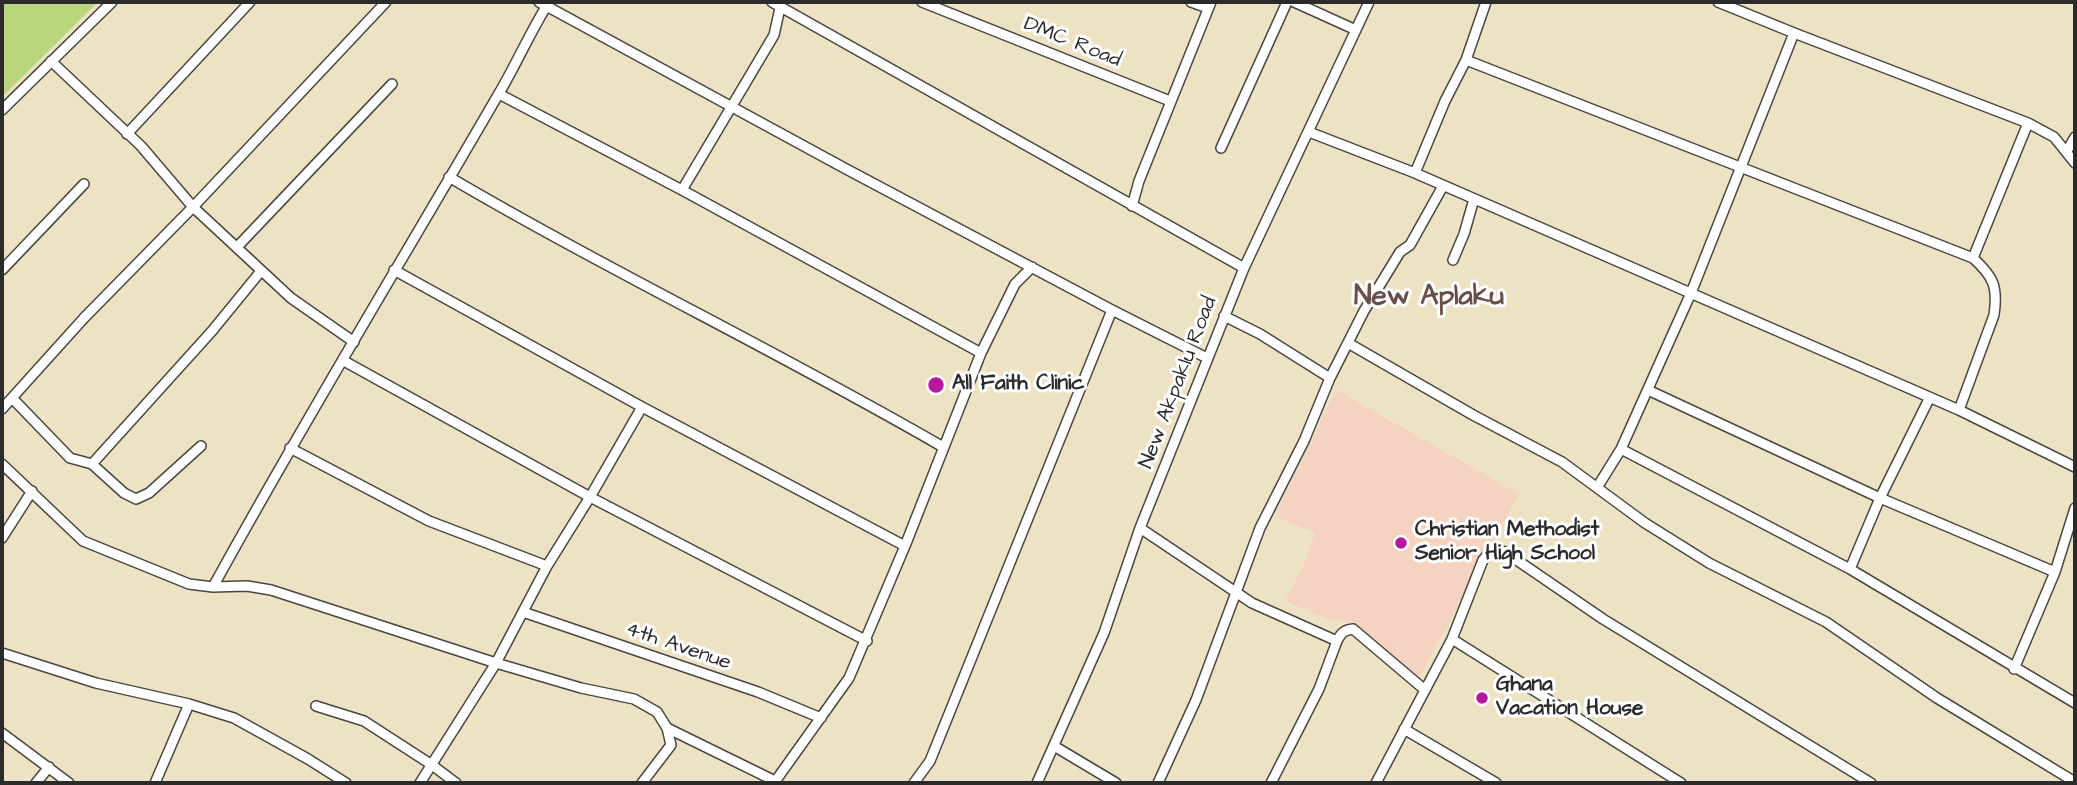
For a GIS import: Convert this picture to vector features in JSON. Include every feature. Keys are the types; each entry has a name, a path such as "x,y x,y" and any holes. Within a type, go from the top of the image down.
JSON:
{"street":[{"path":"2,110 112,2"},
{"path":"127,134 250,2"},
{"path":"2,409 84,318 193,207 386,2"},
{"path":"772,2 1244,268"},
{"name":"DMC Road","path":"922,2 1170,101"},
{"path":"1132,206 1170,101 1210,5 1191,2"},
{"path":"1221,148 1287,2"},
{"path":"1294,2 1356,30"},
{"name":"New Akpaklu Road","path":"1037,783 1116,601 1140,528 1244,268 1369,2"},
{"path":"1415,173 1445,101 1466,60 1486,2"},
{"path":"1718,2 2028,123 2054,137 2075,163"},
{"path":"213,587 289,448 344,361 394,270 499,94 545,3 730,107 1207,358"},
{"path":"682,190 774,34 780,8"},
{"path":"1598,486 1621,449 1690,293 1794,33"},
{"path":"1466,60 1973,258 1989,272 1995,287 1996,301 1994,315 1959,410"},
{"path":"51,61 157,164 193,207 261,271 291,298 354,342"},
{"path":"237,246 392,84"},
{"path":"499,94 981,353"},
{"path":"1973,258 2028,123"},
{"path":"1309,132 1415,173 1959,410 2075,467"},
{"path":"2067,151 2075,137"},
{"path":"449,177 538,230 815,374 943,447"},
{"path":"2,270 84,184"},
{"path":"1158,783 1196,701 1260,528 1304,441 1330,377 1399,252 1410,246 1443,186"},
{"path":"1453,260 1474,200"},
{"path":"667,728 774,782 849,678 867,641 981,353 1015,284 1032,267"},
{"path":"394,270 642,407 905,546"},
{"path":"92,464 212,331 261,271"},
{"path":"914,783 930,761 1112,310"},
{"path":"1224,316 1260,334 1330,377"},
{"path":"1348,342 1473,415 1562,461 1645,523 1709,562 1826,622 1937,698 2075,782"},
{"path":"344,361 590,497 867,641"},
{"path":"1648,390 1880,498 2055,572"},
{"path":"13,398 70,458 92,464 124,493 136,499 149,493 201,446"},
{"path":"1850,569 1880,498 1929,399"},
{"path":"420,783 496,663 547,566 642,407"},
{"path":"289,448 429,521 547,566"},
{"path":"1621,449 1850,569 2075,703"},
{"path":"2,464 83,541 179,581 213,587 247,586 271,590 496,663 582,688 634,699 657,712 667,728 671,746 642,783"},
{"path":"2,538 32,491"},
{"path":"2014,669 2055,572 2075,508"},
{"path":"1140,528 1252,603 1337,641"},
{"path":"1376,783 1452,639 1483,561 1494,550 1505,552 1604,619 1871,783"},
{"name":"4th Avenue","path":"523,612 758,692 821,718"},
{"path":"1271,783 1319,689 1340,634 1353,629 1425,690"},
{"path":"1452,639 1681,783"},
{"path":"2,653 96,683 189,704 234,719 346,783"},
{"path":"155,783 189,704"},
{"path":"316,706 364,721 456,783"},
{"path":"1404,729 1491,782"},
{"path":"2,733 69,783"},
{"path":"1054,746 1116,783"},
{"path":"36,783 49,767"}],"shaded area":[{"name":"Christian Methodist Senior High School","path":"1336,390 1519,494 1418,679 1354,622 1330,620 1285,601 1303,567 1315,533 1275,516"}],"green space":[{"path":"2,2 98,2 2,97"}],"place":[{"name":"All Faith Clinic","path":"936,385"},
{"name":"Christian Methodist Senior High School","path":"1401,543"},
{"name":"Ghana Vacation House","path":"1482,698"}],"district":[{"name":"New Aplaku","path":"1429,298"}]}
